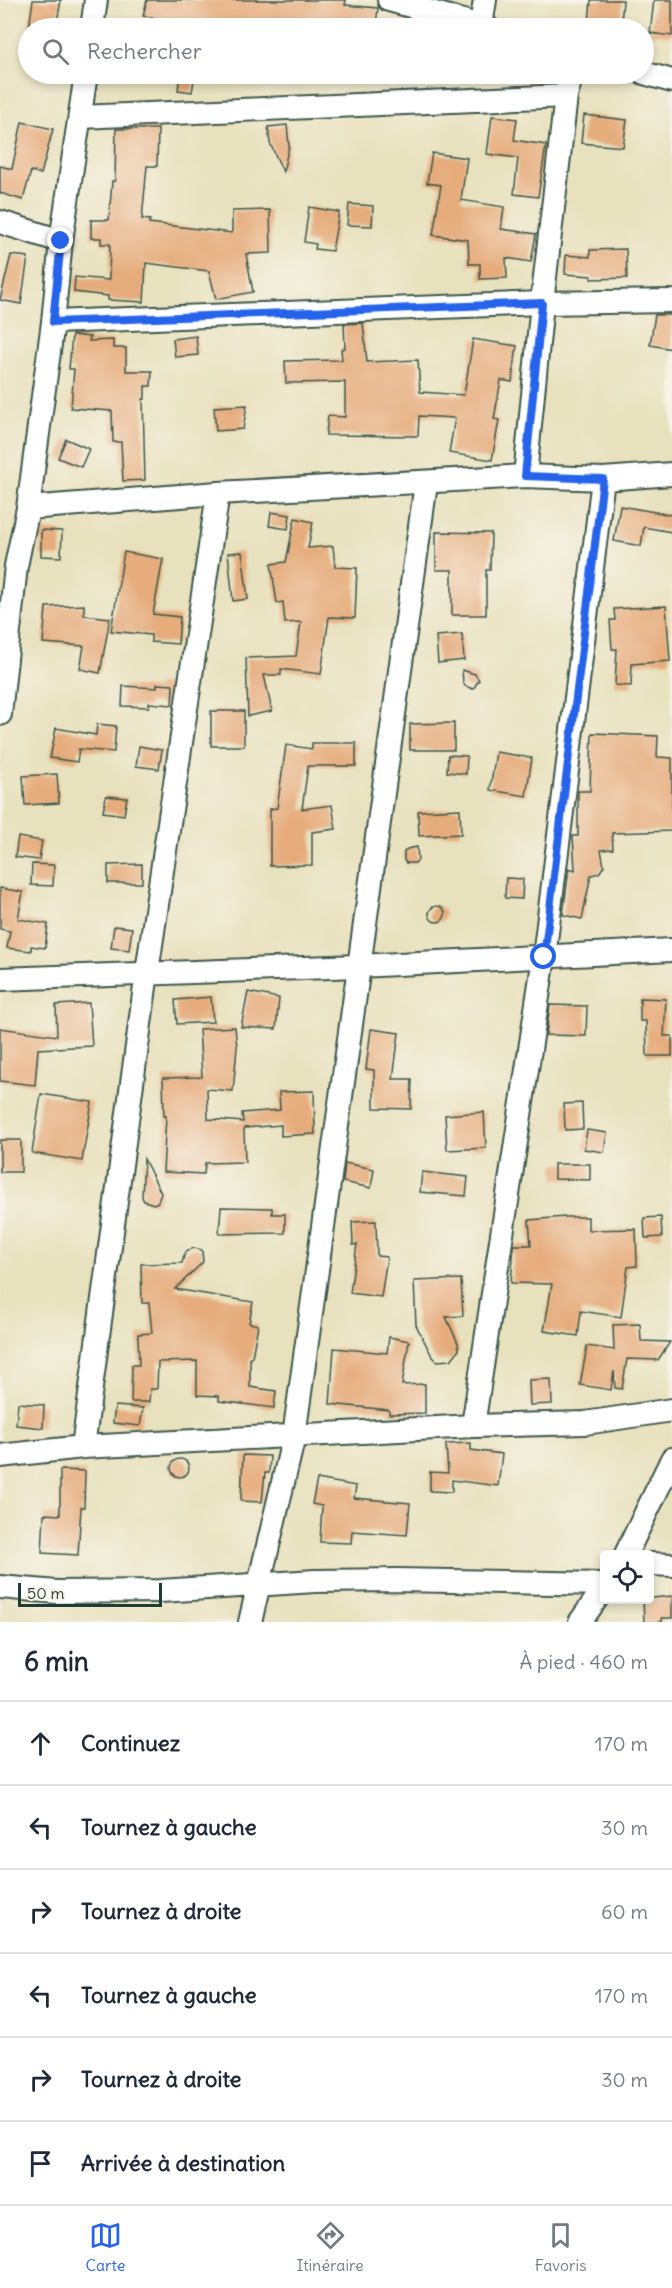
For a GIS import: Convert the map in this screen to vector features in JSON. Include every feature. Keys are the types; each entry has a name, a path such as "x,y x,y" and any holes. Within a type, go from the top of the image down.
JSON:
{"street":[{"path":"93,18 96,0"},
{"path":"389,0 453,18"},
{"path":"485,0 485,18"},
{"path":"654,76 672,81"},
{"path":"0,714 8,565 28,508 53,322 61,241 85,84"},
{"path":"525,476 542,303 569,84"},
{"path":"80,117 566,96"},
{"path":"0,222 61,241"},
{"path":"53,322 542,303 672,301"},
{"path":"28,508 218,493 525,476 603,479 672,474"},
{"path":"473,1426 544,957 603,479"},
{"path":"250,1622 294,1436 426,483"},
{"path":"83,1447 147,972 218,493"},
{"path":"0,979 359,966 672,951"},
{"path":"0,1456 83,1447 473,1426 585,1423 671,1404"},
{"path":"628,1550 672,1459"},
{"path":"654,1564 672,1565"},
{"path":"0,1587 57,1592 160,1591 315,1581 397,1580 600,1586"},
{"path":"580,1622 600,1592"}],"building":[{"path":"33,0 61,0 58,18 30,18"},
{"path":"147,0 346,0 345,5 378,8 377,18 156,18 143,16"},
{"path":"591,0 623,0 622,18 589,18"},
{"path":"654,0 672,0 672,36 654,34 654,18 652,18"},
{"path":"179,84 193,84 192,92 178,90"},
{"path":"584,115 627,120 623,147 581,143"},
{"path":"492,116 517,119 514,140 546,145 538,197 514,194 518,158 487,154"},
{"path":"22,122 53,129 41,174 31,171 23,200 0,193 0,166 12,169"},
{"path":"287,125 289,146 283,172 270,143 268,127"},
{"path":"116,129 158,129 157,166 147,166 142,219 150,220 149,223 232,233 232,211 270,210 271,253 246,254 253,292 216,299 209,271 146,263 144,302 108,300 108,296 74,292 75,277 109,280 110,244 101,244 101,238 91,238 91,220 109,220 112,181 115,181"},
{"path":"432,153 467,158 461,200 504,207 501,229 536,234 531,262 506,258 507,278 480,279 480,264 469,264 468,240 433,235 441,185 427,183"},
{"path":"349,204 373,206 372,226 347,225"},
{"path":"309,207 339,212 332,251 315,249 316,244 304,242"},
{"path":"626,249 627,278 591,279 591,276 565,274 566,255 590,257 590,250"},
{"path":"11,255 28,257 21,304 0,300"},
{"path":"655,315 672,315 672,349 650,345"},
{"path":"363,323 367,362 418,360 420,392 464,395 473,339 517,346 512,382 501,380 494,419 499,420 492,460 449,453 455,418 419,416 418,436 326,435 328,416 345,417 345,382 286,383 285,361 342,360 341,349 345,348 344,324"},
{"path":"72,335 90,337 89,341 113,340 113,348 126,348 126,371 152,371 151,386 145,386 145,399 143,399 145,480 123,481 121,442 113,442 112,411 71,408 74,369 69,369"},
{"path":"196,336 198,355 175,357 173,339"},
{"path":"247,405 243,429 216,431 214,407"},
{"path":"66,439 89,449 81,467 58,458"},
{"path":"620,506 672,515 672,532 644,527 641,546 614,541"},
{"path":"271,512 290,515 288,529 269,526"},
{"path":"295,518 313,522 308,548 333,546 335,567 357,568 355,618 329,617 321,674 281,669 281,675 264,675 272,711 248,716 246,658 296,656 301,622 285,623 283,602 277,603 271,564 286,562"},
{"path":"41,530 62,531 61,557 41,556"},
{"path":"436,532 491,533 490,570 486,570 486,615 452,615 452,570 436,570"},
{"path":"124,552 163,559 153,614 180,617 178,644 151,642 151,635 111,631"},
{"path":"242,552 248,599 233,601 228,553"},
{"path":"84,605 84,615 110,618 100,673 80,669 84,646 43,643 46,607"},
{"path":"666,606 670,661 632,664 631,686 615,685 617,649 612,649 610,620 615,620 614,609"},
{"path":"462,634 464,660 438,663 436,636"},
{"path":"462,670 475,674 479,680 473,689 465,686"},
{"path":"157,684 173,685 172,705 149,703 149,707 122,706 123,686 157,688"},
{"path":"211,711 244,711 244,746 211,746"},
{"path":"454,723 454,750 410,750 410,724"},
{"path":"97,724 116,726 114,752 79,749 77,762 50,758 56,728 96,735"},
{"path":"592,733 658,736 657,757 672,758 672,831 612,833 613,849 601,850 604,866 599,873 591,875 582,919 563,915 569,868 575,870 573,836 578,836 578,791 590,791"},
{"path":"312,743 356,743 356,766 308,766 302,809 332,805 336,829 312,832 312,865 270,866 270,809 277,808 286,745 312,749"},
{"path":"139,746 162,750 159,769 136,766"},
{"path":"496,752 532,758 526,796 490,790"},
{"path":"448,755 467,756 466,774 447,772"},
{"path":"57,774 59,803 25,805 23,776"},
{"path":"106,796 127,798 124,815 103,812"},
{"path":"460,809 461,834 419,836 418,811"},
{"path":"18,837 42,841 39,860 15,857"},
{"path":"417,847 418,860 415,863 406,863 404,852"},
{"path":"32,864 54,865 53,886 31,885"},
{"path":"142,864 142,883 108,883 108,865"},
{"path":"506,878 523,879 522,899 505,898"},
{"path":"0,888 23,892 18,919 48,924 45,948 31,946 31,951 7,948 10,931 0,929"},
{"path":"434,906 440,906 445,914 443,920 434,922 429,917 429,911"},
{"path":"114,926 132,928 129,950 111,948"},
{"path":"248,992 279,998 276,1029 241,1027"},
{"path":"211,997 213,1022 177,1024 175,1000"},
{"path":"640,998 666,999 664,1036 672,1036 672,1056 647,1056 646,1021 640,1021"},
{"path":"89,1003 92,1046 38,1049 35,1085 0,1081 0,1028 57,1036 56,1005"},
{"path":"550,1005 587,1006 586,1036 546,1035"},
{"path":"235,1027 237,1048 233,1091 207,1089 208,1119 243,1122 242,1113 280,1110 279,1092 314,1091 315,1134 281,1136 281,1125 244,1128 245,1162 205,1163 204,1174 163,1172 166,1116 164,1116 163,1078 202,1077 199,1029"},
{"path":"371,1029 399,1033 393,1079 412,1079 411,1109 374,1108 374,1070 366,1069"},
{"path":"41,1094 92,1102 82,1161 32,1153"},
{"path":"582,1103 583,1129 565,1130 564,1104"},
{"path":"484,1112 486,1148 447,1150 445,1115"},
{"path":"587,1130 607,1133 604,1152 584,1149"},
{"path":"0,1140 21,1140 21,1172 0,1172"},
{"path":"144,1159 161,1193 158,1202 154,1204 144,1201 142,1197"},
{"path":"345,1163 374,1169 371,1188 343,1182"},
{"path":"554,1164 590,1164 590,1180 554,1179"},
{"path":"422,1172 468,1177 466,1196 420,1192"},
{"path":"221,1207 272,1208 272,1214 285,1214 285,1233 219,1234"},
{"path":"588,1217 588,1230 636,1229 637,1266 628,1267 621,1317 581,1311 578,1336 544,1331 552,1284 511,1283 514,1245 531,1245 529,1220"},
{"path":"661,1217 662,1237 645,1238 644,1218"},
{"path":"376,1221 377,1256 387,1257 381,1297 350,1293 357,1244 353,1245 352,1222"},
{"path":"194,1248 202,1250 203,1262 175,1289 253,1302 249,1323 258,1325 252,1357 250,1357 250,1387 276,1391 274,1408 219,1401 219,1396 197,1395 197,1361 158,1362 157,1389 150,1389 149,1402 131,1402 132,1365 139,1365 138,1334 152,1333 149,1303 142,1303 141,1264 182,1263 185,1252"},
{"path":"461,1279 463,1316 446,1317 459,1350 451,1360 437,1361 416,1325 414,1281"},
{"path":"640,1324 641,1341 670,1342 658,1360 627,1359 622,1389 615,1388 614,1371 611,1390 580,1385 587,1346 614,1350 613,1325"},
{"path":"389,1337 409,1341 402,1385 425,1384 425,1413 389,1414 389,1410 330,1404 334,1348 387,1353"},
{"path":"551,1379 552,1404 530,1405 529,1380"},
{"path":"18,1403 44,1405 43,1428 16,1425"},
{"path":"115,1406 143,1408 140,1426 113,1423"},
{"path":"471,1443 471,1450 502,1454 498,1486 452,1480 452,1492 430,1491 430,1472 448,1473 446,1444"},
{"path":"243,1455 270,1456 269,1473 265,1473 262,1502 241,1501"},
{"path":"180,1459 186,1462 189,1468 186,1474 180,1477 174,1474 171,1468 174,1462"},
{"path":"60,1470 85,1471 84,1507 81,1507 78,1555 42,1553 44,1514 60,1515"},
{"path":"317,1479 356,1486 354,1498 410,1503 407,1535 352,1531 351,1543 320,1542 322,1506 312,1504"},
{"path":"672,1596 672,1618 662,1618 662,1622 644,1622 643,1604 654,1604 654,1598"}],"route":[{"path":"61,241 53,322 542,303 525,476 603,479 544,957"}]}
